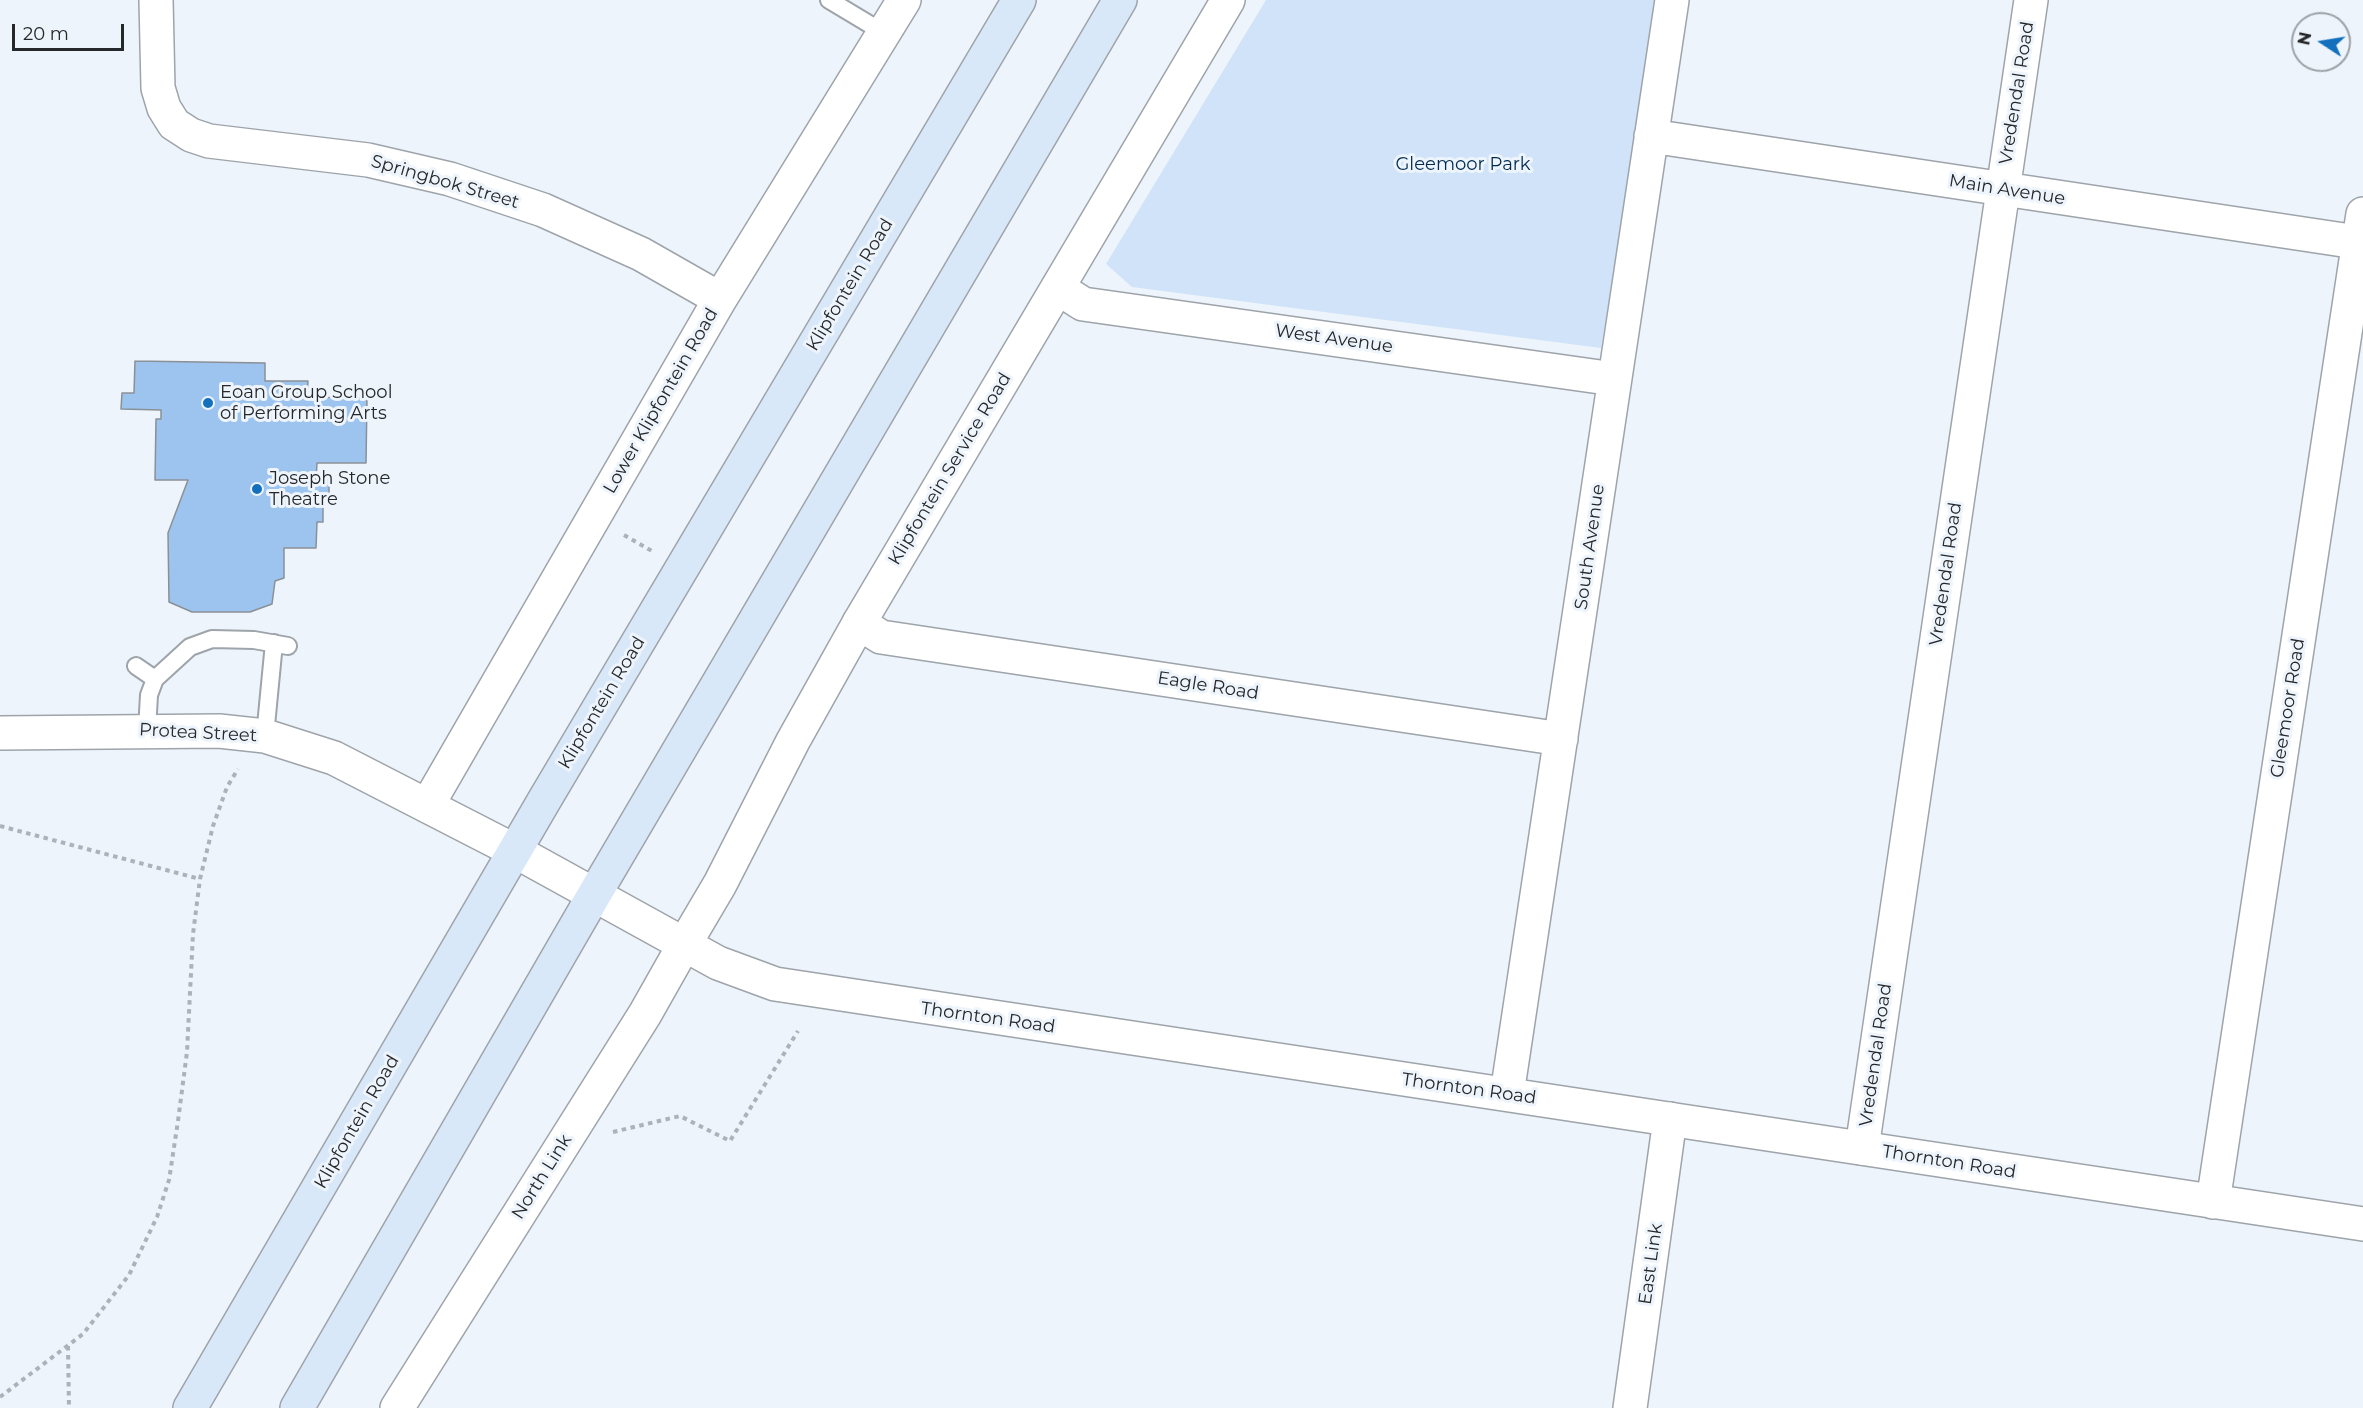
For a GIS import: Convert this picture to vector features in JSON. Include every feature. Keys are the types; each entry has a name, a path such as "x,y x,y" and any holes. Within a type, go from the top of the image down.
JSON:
{"main road":[{"name":"Klipfontein Road","path":"190,1408 514,850 1019,0"},
{"path":"297,1408 594,895 1120,0"}],"street":[{"name":"Springbok Street","path":"156,0 158,88 164,108 174,124 191,135 209,141 368,160 450,179 543,210 641,254 720,298"},
{"name":"Lower Klipfontein Road","path":"427,806 720,298 904,0"},
{"name":"Klipfontein Service Road","path":"684,945 720,884 793,741 859,623 1228,0"},
{"name":"South Avenue","path":"1507,1094 1672,0"},
{"name":"Vredendal Road","path":"1862,1148 2031,0"},
{"name":"Main Avenue","path":"1651,136 2002,189 2362,233"},
{"name":"Gleemoor Road","path":"2213,1202 2362,233"},
{"name":"West Avenue","path":"1058,288 1083,304 1614,379"},
{"name":"Eagle Road","path":"859,623 881,637 1561,739"},
{"name":"Protea Street","path":"0,733 219,730 265,736 334,758 514,850 594,895"},
{"name":"Thornton Road","path":"594,895 744,975 775,984 2363,1224"},
{"name":"North Link","path":"397,1408 645,1014 684,945"},
{"name":"East Link","path":"1630,1408 1670,1119"}],"lane":[{"path":"829,0 884,33"},
{"path":"147,730 149,695 154,679 190,647 212,639 281,645 265,736"},
{"path":"136,666 154,679"}],"path":[{"path":"614,529 655,553"},
{"path":"0,1397 83,1334 129,1275 157,1218 169,1180 187,1052 193,934 200,879 213,826 227,787 246,757 265,736"},
{"path":"0,826 200,879"},
{"path":"608,1133 680,1116 730,1141 798,1031"},
{"path":"68,1345 69,1408"}],"green space":[{"name":"Gleemoor Park","path":"1266,0 1658,0 1601,348 1132,287 1106,264"}],"building":[{"name":"Joseph Stone Theatre","path":"135,361 265,363 265,381 308,381 307,397 367,398 366,463 317,463 316,480 329,480 329,498 323,497 323,522 317,522 316,548 284,548 284,578 275,581 272,604 250,612 192,612 169,602 168,533 188,480 155,480 156,419 161,419 161,410 121,409 122,393 134,393"}],"place":[{"name":"Eoan Group School of Performing Arts","path":"208,403"},
{"name":"Joseph Stone Theatre","path":"257,489"}]}
